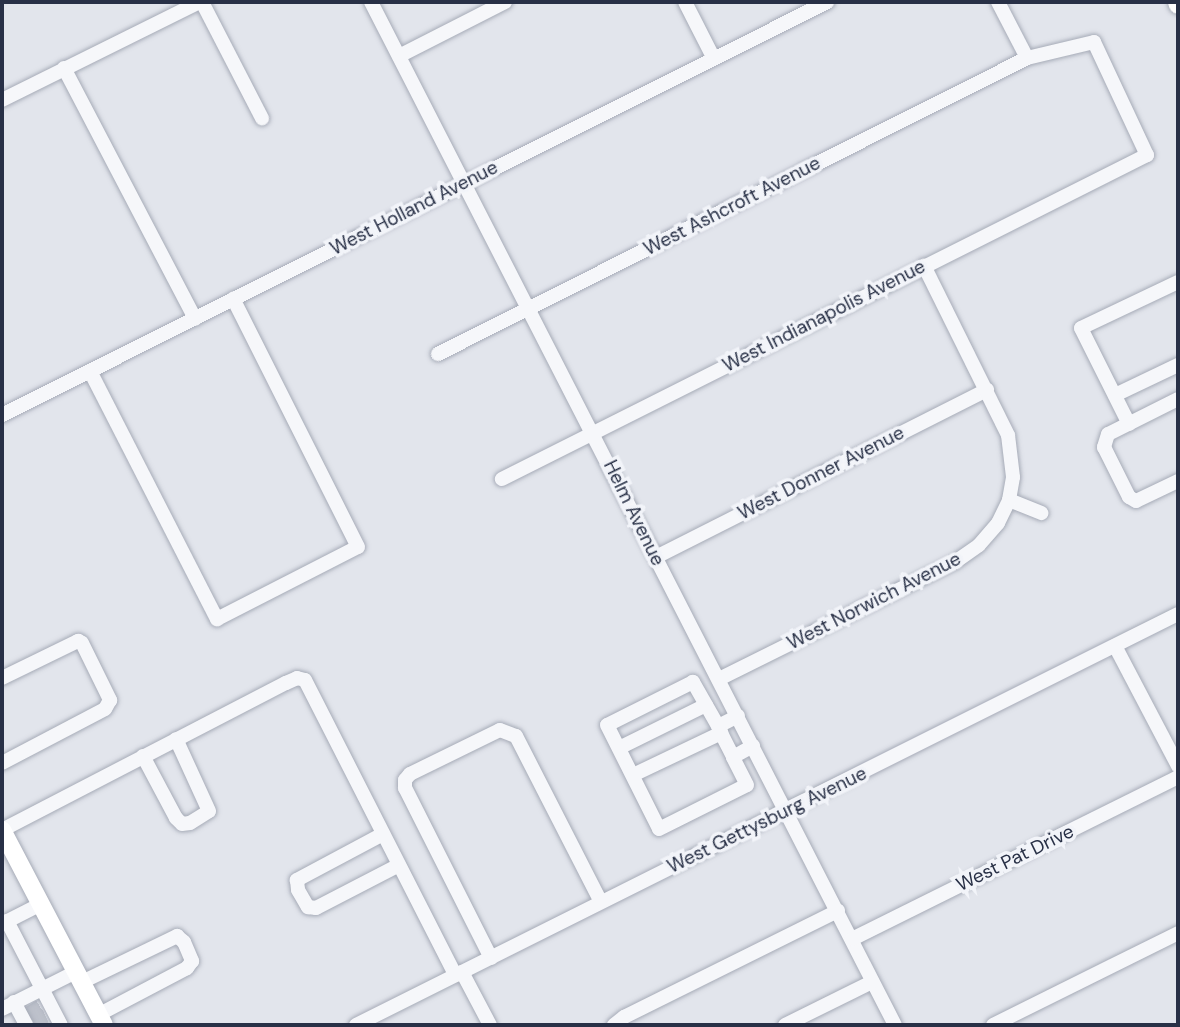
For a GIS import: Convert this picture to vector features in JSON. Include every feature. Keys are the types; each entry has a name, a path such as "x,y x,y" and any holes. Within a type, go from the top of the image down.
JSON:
{"main road":[{"path":"3,835 100,1022"}],"street":[{"path":"2,100 200,2 262,118"},
{"name":"Helm Avenue","path":"371,2 594,432 895,1025"},
{"path":"399,56 505,2"},
{"path":"685,2 713,57"},
{"name":"West Holland Avenue","path":"2,415 827,2"},
{"path":"998,2 1027,58"},
{"name":"West Ashcroft Avenue","path":"438,354 1027,58 1094,42 1146,155"},
{"path":"64,68 195,319"},
{"name":"West Indianapolis Avenue","path":"502,479 1146,155"},
{"path":"924,266 1008,435 1013,477 1009,500 1042,513"},
{"path":"1129,424 1081,328 1178,282"},
{"path":"90,371 217,619 358,547 233,299"},
{"path":"1115,396 1178,365"},
{"name":"West Donner Avenue","path":"656,557 987,390"},
{"path":"1178,399 1108,434 1104,447 1129,497 1136,502 1178,481"},
{"name":"West Norwich Avenue","path":"719,679 955,562 979,545 998,523 1009,500"},
{"name":"West Gettysburg Avenue","path":"356,1025 1178,614"},
{"path":"2,678 78,641 82,643 110,700 105,709 2,763"},
{"path":"1115,646 1178,766"},
{"path":"3,835 143,756 286,682 297,678 305,680 399,865 490,1025"},
{"path":"693,682 719,730 747,785 659,829 607,725 693,682"},
{"path":"619,748 706,705"},
{"path":"633,775 719,730 738,716"},
{"path":"491,958 405,788 405,780 410,774 500,730 509,731 516,736 601,902"},
{"path":"143,756 176,818 182,824 190,822 209,811 176,739"},
{"path":"733,757 753,746"},
{"name":"West Pat Drive","path":"852,939 1178,777"},
{"path":"383,834 297,880 298,890 308,907 316,908 399,865"},
{"path":"8,1005 41,1018 42,988 4,922 41,904"},
{"path":"614,1025 624,1017 838,911"},
{"path":"993,1025 1178,933"},
{"path":"8,1005 42,988 79,977 177,936 184,942 192,961 187,968 100,1022"},
{"path":"785,1025 872,982"}],"tunnel":[{"path":"28,1014 41,1006"},
{"path":"33,1022 46,1016"}]}
